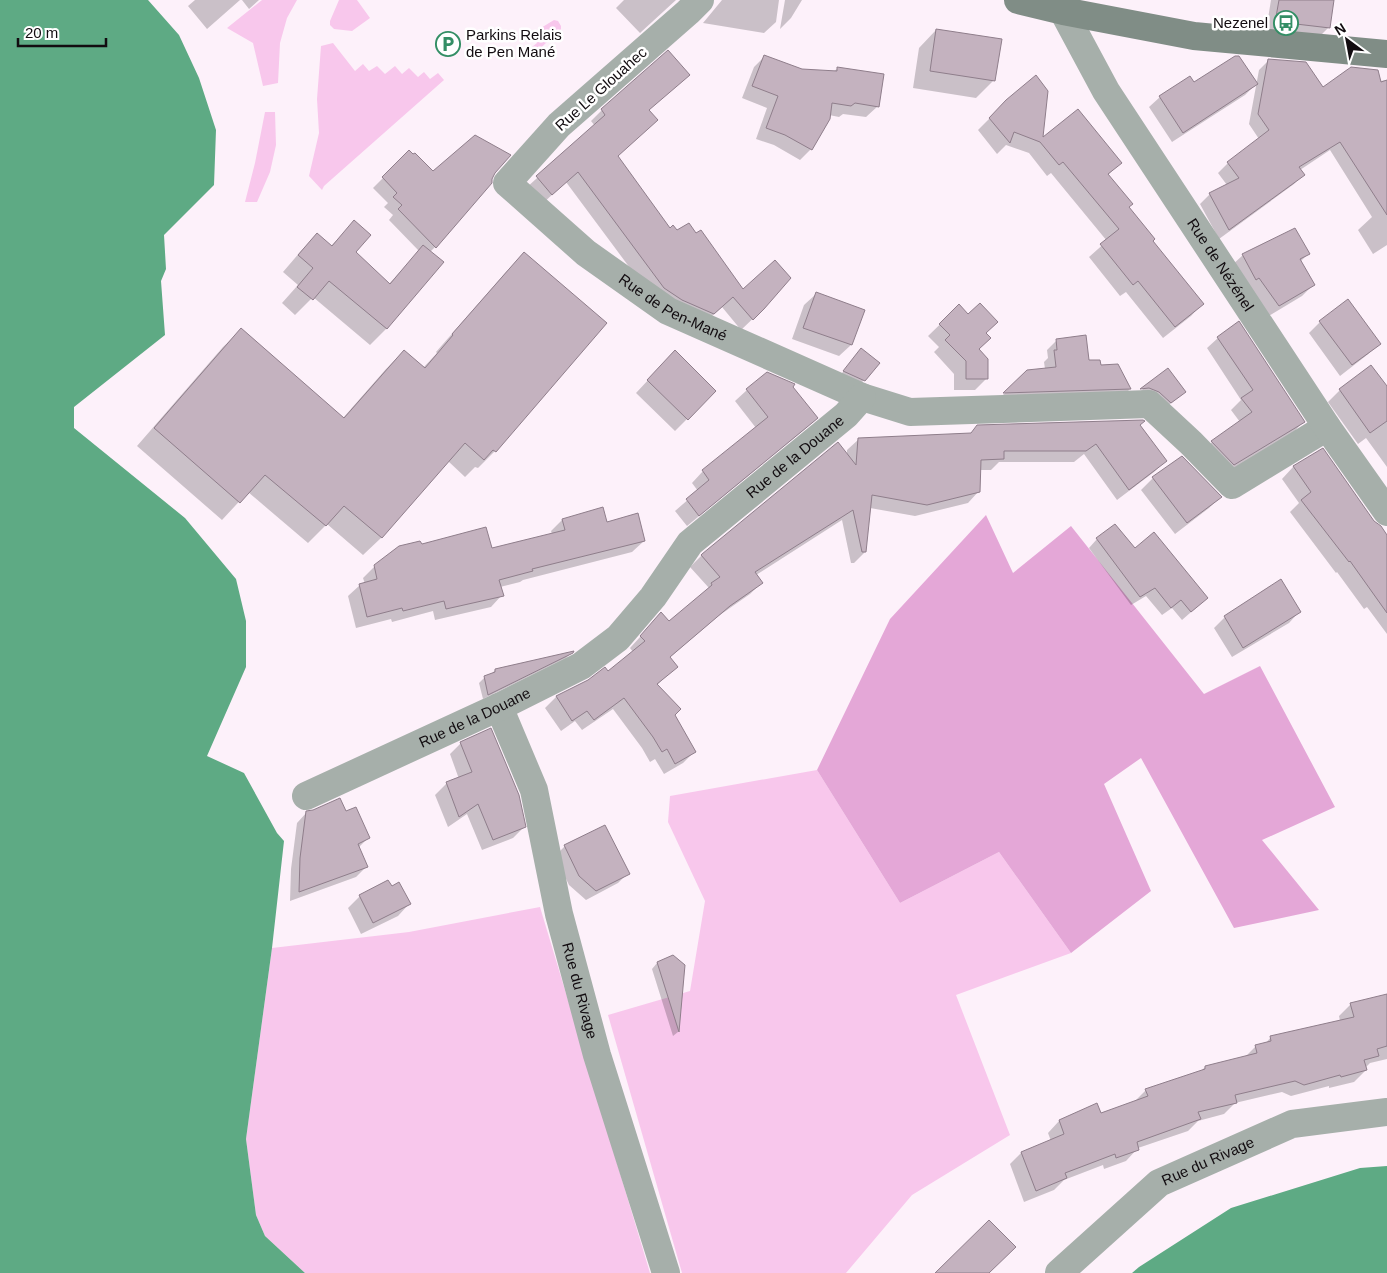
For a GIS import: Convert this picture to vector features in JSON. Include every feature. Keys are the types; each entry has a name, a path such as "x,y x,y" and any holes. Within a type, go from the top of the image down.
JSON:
{"street":[{"name":"Rue Le Glouahec","path":"507,182 559,125 700,0"},
{"path":"1018,0 1063,6 1194,36 1387,54"},
{"name":"Rue de Nézénel","path":"1063,6 1106,92 1327,427 1387,512"},
{"name":"Rue de Pen-Mané","path":"507,182 586,253 668,311 862,397"},
{"path":"862,397 910,412 1149,404 1232,485 1327,427"},
{"name":"Rue de la Douane","path":"306,796 499,707 581,666 618,638 653,597 690,543 846,414 862,397"},
{"name":"Rue du Rivage","path":"499,707 534,790 559,914 598,1055 666,1273"},
{"name":"Rue du Rivage","path":"1058,1273 1159,1183 1292,1124 1387,1112"}],"shaded area":[{"path":"0,0 148,0 179,35 199,78 216,130 214,185 164,235 166,269 161,281 165,335 74,407 74,428 185,518 236,579 246,621 246,667 207,756 244,773 277,833 284,841 272,948 246,1139 256,1215 265,1236 305,1273 0,1273"},
{"path":"262,0 297,0 287,18 280,43 278,83 263,86 253,43 227,28"},
{"path":"339,0 357,0 370,18 352,31 334,29 330,25 330,21"},
{"path":"554,20 558,21 561,29 532,56 526,58 519,57 537,43 531,34"},
{"path":"333,43 355,71 363,64 369,71 377,66 385,74 395,66 402,74 409,68 418,77 424,72 430,79 438,73 444,80 324,186 322,190 309,176 319,133 317,99 321,46"},
{"path":"265,112 275,112 276,145 270,172 257,202 245,202 255,163"},
{"path":"986,515 1013,573 1071,526 1204,694 1260,666 1335,807 1262,840 1319,910 1234,928 1141,758 1104,784 1151,891 1071,953 999,852 900,903 817,770 890,619"},
{"path":"817,770 900,903 999,852 1071,953 956,995 1010,1135 912,1195 846,1273 682,1273 608,1015 690,991 705,901 668,822 670,796"},
{"path":"540,907 650,1273 305,1273 265,1236 256,1215 246,1139 272,948 409,932"},
{"path":"1387,1166 1387,1273 1132,1273 1231,1208 1360,1168"}],"building":[{"path":"1279,0 1334,0 1330,28 1279,22 1283,29 1274,28"},
{"path":"936,29 1002,39 995,81 930,71"},
{"path":"668,50 690,75 649,110 658,120 618,156 670,228 673,225 677,230 689,223 696,233 701,230 743,289 775,260 791,278 753,320 733,297 714,314 682,300 664,288 578,172 552,195 536,176 605,115 601,109"},
{"path":"764,55 802,69 837,71 837,67 884,74 879,107 855,103 851,106 832,103 830,119 812,150 785,135 766,128 778,96 752,86"},
{"path":"1235,56 1239,56 1258,84 1183,133 1159,96 1190,76 1194,82"},
{"path":"1268,59 1306,62 1323,87 1351,67 1378,70 1381,82 1387,80 1387,215 1340,142 1299,167 1305,175 1229,230 1209,193 1239,178 1227,162 1269,130 1258,114"},
{"path":"1036,75 1048,91 1043,137 1078,109 1122,163 1108,174 1133,204 1129,207 1155,239 1153,241 1204,304 1175,327 1138,281 1133,285 1100,244 1119,229 1063,162 1059,165 1040,142 1014,132 1010,143 989,118 1006,100"},
{"path":"475,135 511,155 495,173 492,183 436,248 398,209 402,205 393,197 397,193 382,177 409,150 413,154 415,153 433,171"},
{"path":"354,220 371,235 356,252 390,284 423,245 444,262 387,329 329,281 313,300 297,287 313,268 298,255 317,233 332,246"},
{"path":"1295,228 1310,254 1300,259 1315,285 1279,306 1259,278 1256,280 1242,254"},
{"path":"524,252 607,323 496,452 493,450 484,460 465,443 382,538 344,506 326,526 265,475 240,503 154,428 241,328 344,418 404,350 425,368 452,334"},
{"path":"816,292 865,310 852,345 803,328"},
{"path":"1348,299 1381,344 1352,365 1319,321"},
{"path":"980,303 998,322 986,333 991,338 979,349 988,359 988,379 966,379 966,361 945,340 950,335 939,324 959,304 968,314"},
{"path":"1239,321 1305,422 1234,465 1211,441 1252,412 1241,398 1253,390 1217,337"},
{"path":"1086,335 1089,360 1100,360 1101,365 1118,364 1131,389 1003,393 1027,370 1056,367 1054,350 1057,350 1056,339"},
{"path":"861,348 880,363 865,381 843,371"},
{"path":"675,350 716,391 688,420 647,380"},
{"path":"1371,365 1387,386 1387,421 1370,433 1339,389"},
{"path":"1168,368 1186,392 1171,403 1159,392 1149,388 1140,389"},
{"path":"767,372 795,384 793,387 818,418 699,516 686,499 709,480 702,470 768,417 746,389"},
{"path":"1145,421 1140,425 1167,461 1129,490 1096,444 1086,451 1004,451 1004,459 981,460 980,492 927,505 872,495 866,552 862,552 853,510 755,572 763,583 730,606 670,657 678,667 657,684 681,709 675,715 696,752 675,764 667,749 662,752 624,698 594,720 587,711 572,721 556,696 588,680 605,667 608,671 645,641 640,636 661,612 669,621 712,585 711,583 720,577 701,555 838,442 856,465 858,438 971,433 977,425"},
{"path":"1323,448 1374,521 1381,526 1387,535 1387,613 1350,561 1301,500 1311,492 1293,466"},
{"path":"1182,456 1222,497 1187,523 1152,477"},
{"path":"603,507 607,522 638,513 645,541 532,569 533,571 499,580 504,596 446,609 444,601 403,611 402,608 367,617 359,584 377,579 374,565 399,546 420,541 422,544 486,527 492,548 565,530 562,519"},
{"path":"1115,524 1135,548 1154,532 1208,598 1191,612 1181,600 1171,608 1155,588 1140,597 1096,538"},
{"path":"1281,579 1301,612 1243,648 1224,616"},
{"path":"574,651 488,695 484,676 495,672 495,669"},
{"path":"491,728 519,795 526,827 493,840 478,804 459,817 446,782 472,772 460,742"},
{"path":"340,798 346,811 356,807 370,838 358,844 368,867 299,892 300,858 306,811 313,810"},
{"path":"605,825 630,874 596,891 579,876 564,845"},
{"path":"388,880 392,886 399,882 411,904 373,923 359,895"},
{"path":"673,955 685,965 679,1032 657,962"},
{"path":"1387,994 1387,1046 1377,1049 1379,1056 1364,1060 1367,1070 1304,1085 1295,1081 1235,1095 1237,1103 1198,1112 1201,1119 1137,1142 1139,1150 1116,1158 1115,1154 1065,1173 1067,1178 1036,1191 1021,1152 1064,1134 1059,1120 1097,1103 1101,1113 1148,1096 1145,1089 1205,1069 1205,1066 1257,1053 1255,1045 1271,1041 1270,1036 1354,1017 1350,1003"},
{"path":"989,1220 1016,1247 989,1273 935,1273"}],"place":[{"name":"Nezenel","path":"1286,23"},
{"name":"Parkins Relais de Pen Mané","path":"448,44"}]}
